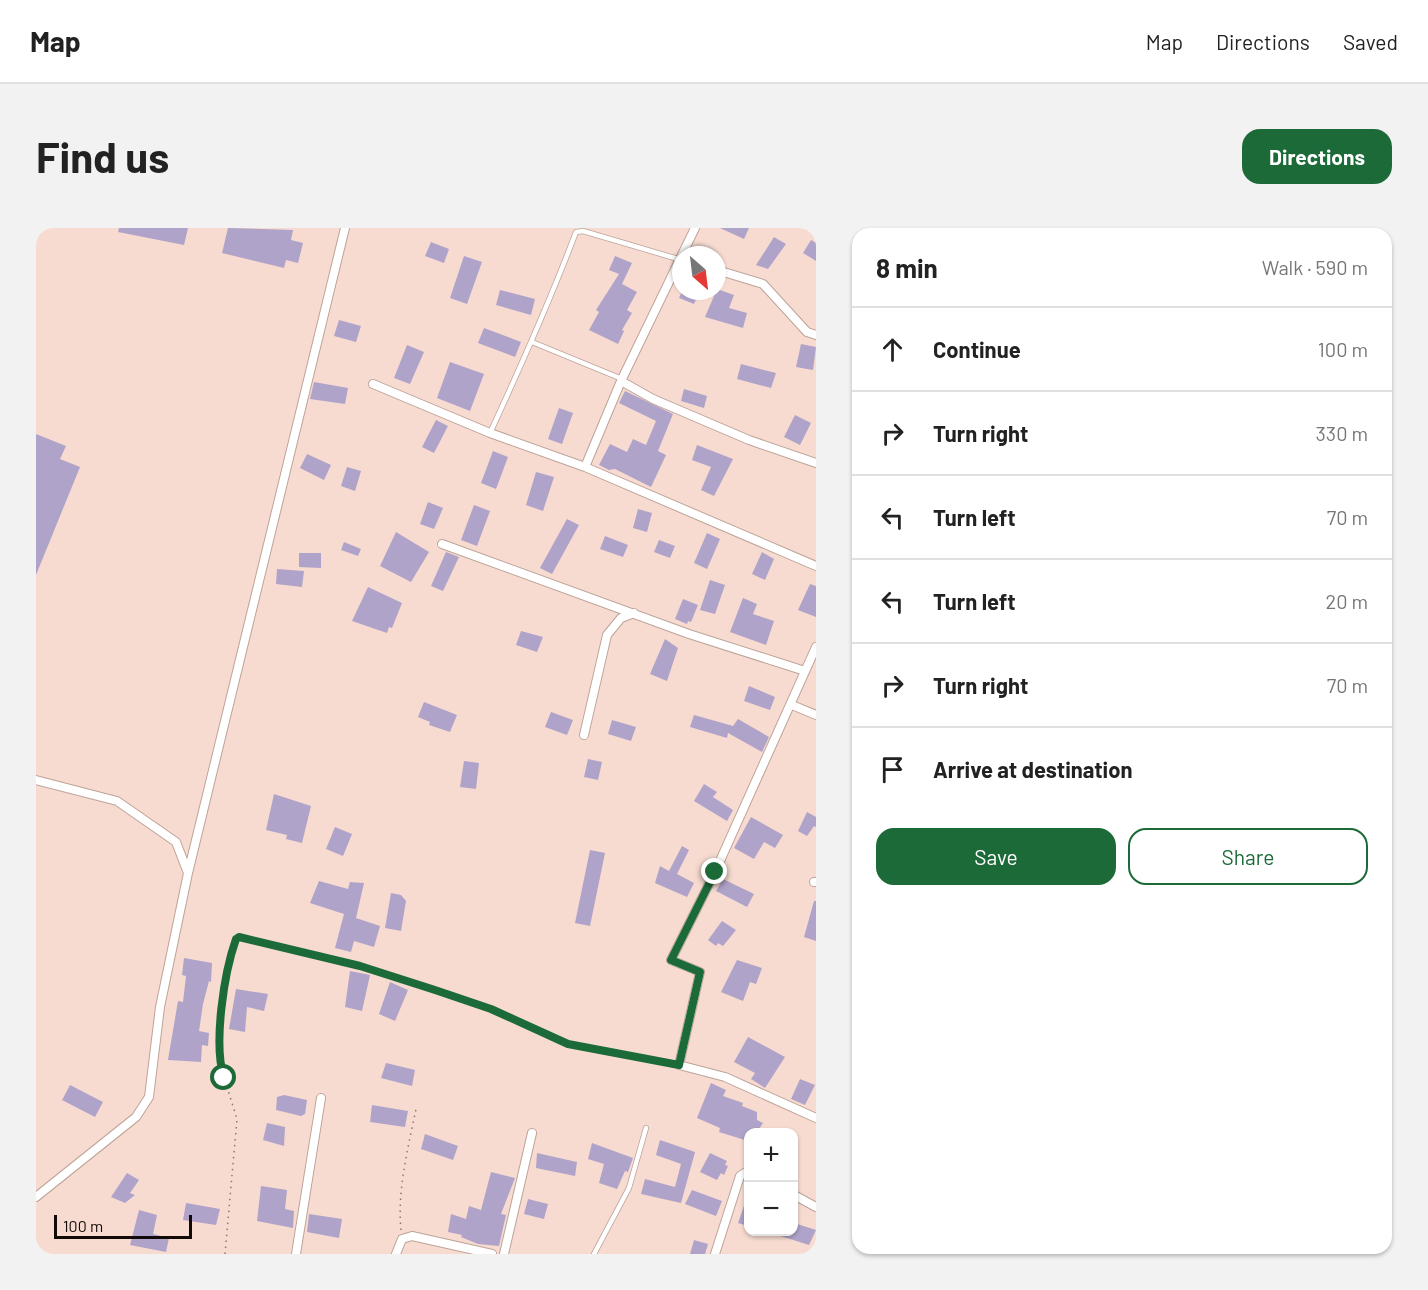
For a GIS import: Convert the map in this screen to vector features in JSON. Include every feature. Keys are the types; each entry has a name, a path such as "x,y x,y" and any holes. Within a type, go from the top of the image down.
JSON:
{"street":[{"path":"36,1197 136,1117 149,1097 160,1007 188,873 345,228"},
{"path":"685,246 694,228"},
{"path":"585,467 622,380 672,273"},
{"path":"726,273 762,284 807,332 816,335"},
{"path":"622,380 653,399 749,440 816,463"},
{"path":"373,384 490,433 585,467 816,566"},
{"path":"442,544 689,634 805,671"},
{"path":"584,735 607,635 621,618 634,613"},
{"path":"816,647 792,705 671,960 700,972 679,1065 724,1077 816,1118"},
{"path":"792,705 816,715"},
{"path":"36,780 117,801 176,842 188,873"},
{"path":"296,1254 321,1098"},
{"path":"504,1254 532,1133"},
{"path":"715,1254 740,1176 744,1174"},
{"path":"798,1197 816,1208"},
{"path":"396,1254 402,1239 423,1237 492,1254"}],"lane":[{"path":"490,433 532,342 539,317 552,294 578,231 672,256"},
{"path":"532,342 622,380"},
{"path":"594,1254 629,1188 646,1128"}],"path":[{"path":"225,1254 237,1119 219,1061 228,961 236,939 239,937 360,966 435,990 491,1009 568,1044 679,1065"},
{"path":"402,1239 400,1218 416,1109"}],"building":[{"path":"119,228 188,228 184,245 118,232"},
{"path":"228,228 293,230 291,240 303,243 298,263 286,260 284,268 222,253"},
{"path":"720,228 749,228 744,239"},
{"path":"774,237 786,244 768,269 756,265"},
{"path":"811,240 816,243 816,261 803,253"},
{"path":"431,242 449,249 444,263 425,256"},
{"path":"464,256 482,262 467,304 450,298"},
{"path":"615,256 632,263 622,284 637,292 627,310 632,313 622,330 624,331 618,344 589,330 599,312 596,310 619,274 609,270"},
{"path":"500,290 535,299 531,315 496,305"},
{"path":"726,292 734,295 729,308 747,313 743,328 705,317 712,300 726,300"},
{"path":"684,300 696,300 694,304"},
{"path":"339,320 361,326 356,342 334,336"},
{"path":"484,328 521,342 515,357 478,343"},
{"path":"801,344 816,347 813,370 796,367"},
{"path":"407,345 424,352 410,384 394,378"},
{"path":"450,362 484,374 470,411 437,398"},
{"path":"741,364 776,373 771,388 737,379"},
{"path":"314,382 348,388 345,404 310,399"},
{"path":"684,389 707,396 704,408 681,401"},
{"path":"625,391 673,414 658,451 666,455 651,487 615,469 609,470 599,465 610,444 627,452 633,439 646,445 656,421 619,403"},
{"path":"559,408 573,413 562,444 548,439"},
{"path":"795,415 811,423 800,445 784,437"},
{"path":"436,420 448,426 434,453 422,447"},
{"path":"36,434 66,446 60,459 80,467 36,575"},
{"path":"697,445 733,459 714,496 701,490 711,467 692,460"},
{"path":"493,451 508,457 496,489 481,483"},
{"path":"307,454 331,465 324,480 300,468"},
{"path":"347,467 361,471 355,491 341,486"},
{"path":"536,472 554,477 543,511 526,505"},
{"path":"428,502 443,508 434,529 420,524"},
{"path":"474,505 490,511 477,546 461,540"},
{"path":"638,509 652,513 647,532 633,528"},
{"path":"567,519 579,525 552,574 540,568"},
{"path":"396,532 429,552 411,582 380,566"},
{"path":"707,533 720,539 707,569 694,563"},
{"path":"605,536 628,545 623,557 600,549"},
{"path":"659,540 675,546 670,558 654,552"},
{"path":"344,542 361,549 358,556 341,550"},
{"path":"446,552 459,557 443,591 431,586"},
{"path":"762,552 774,559 765,580 752,574"},
{"path":"299,553 321,553 321,568 299,567"},
{"path":"277,569 304,571 302,587 276,584"},
{"path":"710,580 725,585 715,614 700,610"},
{"path":"810,584 816,586 816,617 798,610"},
{"path":"368,587 402,603 392,628 389,627 387,633 352,621"},
{"path":"743,598 757,604 753,614 774,621 766,645 730,632"},
{"path":"683,599 698,605 691,622 688,621 687,624 675,619"},
{"path":"521,631 543,637 537,652 516,645"},
{"path":"665,639 678,648 667,681 650,674"},
{"path":"749,686 775,697 770,710 744,701"},
{"path":"424,702 457,715 450,732 429,725 430,722 418,717"},
{"path":"551,712 573,720 567,735 545,727"},
{"path":"694,715 733,726 738,719 769,737 762,752 728,733 727,738 690,727"},
{"path":"612,720 636,727 631,741 608,734"},
{"path":"588,759 602,762 598,780 584,777"},
{"path":"464,761 479,763 476,789 460,787"},
{"path":"704,784 717,792 713,797 733,810 727,821 694,801"},
{"path":"274,794 311,806 302,843 286,839 287,835 266,830"},
{"path":"807,812 816,817 816,827 814,826 807,836 798,831"},
{"path":"751,817 783,835 775,848 764,842 754,859 734,848"},
{"path":"335,827 352,834 343,856 326,849"},
{"path":"682,846 689,850 677,874 694,883 687,897 655,883 660,866 669,871"},
{"path":"590,850 605,853 590,926 575,923"},
{"path":"723,879 754,894 747,907 716,891"},
{"path":"319,881 348,889 350,882 364,883 356,918 380,926 374,947 354,941 351,952 335,948 344,914 310,903"},
{"path":"391,893 401,895 406,901 401,931 385,928"},
{"path":"814,901 816,901 816,941 804,937"},
{"path":"722,921 736,930 723,946 718,943 716,946 708,940"},
{"path":"184,958 212,963 211,982 209,981 203,1004 199,1031 209,1033 208,1046 202,1045 201,1062 168,1060 178,1001 183,1002 186,976 182,975"},
{"path":"737,960 762,968 756,984 750,982 743,1001 721,992"},
{"path":"350,971 370,975 362,1011 345,1007"},
{"path":"390,982 408,990 395,1021 379,1014"},
{"path":"236,989 268,994 264,1011 247,1007 245,1032 229,1029"},
{"path":"748,1037 785,1057 765,1088 751,1079 755,1073 734,1062"},
{"path":"386,1063 415,1070 412,1086 381,1078"},
{"path":"800,1079 815,1085 805,1105 791,1099"},
{"path":"711,1083 726,1090 723,1096 743,1103 742,1106 757,1112 757,1120 763,1123 760,1128 744,1128 744,1140 719,1132 720,1128 697,1118"},
{"path":"70,1085 103,1102 95,1117 62,1100"},
{"path":"284,1095 307,1100 305,1114 301,1116 276,1110 277,1097"},
{"path":"372,1105 408,1111 405,1127 370,1122"},
{"path":"267,1123 285,1127 284,1146 263,1140"},
{"path":"425,1134 458,1146 453,1160 421,1149"},
{"path":"660,1140 695,1152 681,1203 641,1194 645,1179 675,1187 681,1164 656,1155"},
{"path":"592,1143 633,1158 628,1172 625,1171 617,1189 599,1183 604,1164 588,1159"},
{"path":"537,1153 577,1162 575,1176 536,1168"},
{"path":"710,1153 727,1161 725,1165 728,1166 724,1175 721,1173 717,1180 700,1172"},
{"path":"491,1172 515,1178 501,1214 506,1215 499,1246 478,1244 461,1237 462,1235 448,1232 451,1214 466,1219 469,1206 481,1210"},
{"path":"127,1173 139,1180 130,1193 135,1195 125,1203 111,1197"},
{"path":"261,1186 287,1190 285,1209 294,1211 293,1228 257,1221"},
{"path":"692,1190 722,1201 716,1216 685,1204"},
{"path":"528,1199 548,1204 544,1219 524,1214"},
{"path":"186,1203 220,1209 216,1225 183,1220"},
{"path":"744,1206 744,1225 738,1223"},
{"path":"139,1210 157,1215 153,1234 169,1238 166,1252 130,1245"},
{"path":"309,1214 342,1219 339,1238 307,1232"},
{"path":"798,1224 816,1230 809,1245 780,1236 798,1236"},
{"path":"694,1240 708,1244 705,1254 690,1254"}],"route":[{"path":"224,1078 219,1061 225,984 228,961 236,939 239,937 360,966 435,990 491,1009 568,1044 592,1051 679,1065 700,972 671,960 715,872"}]}
